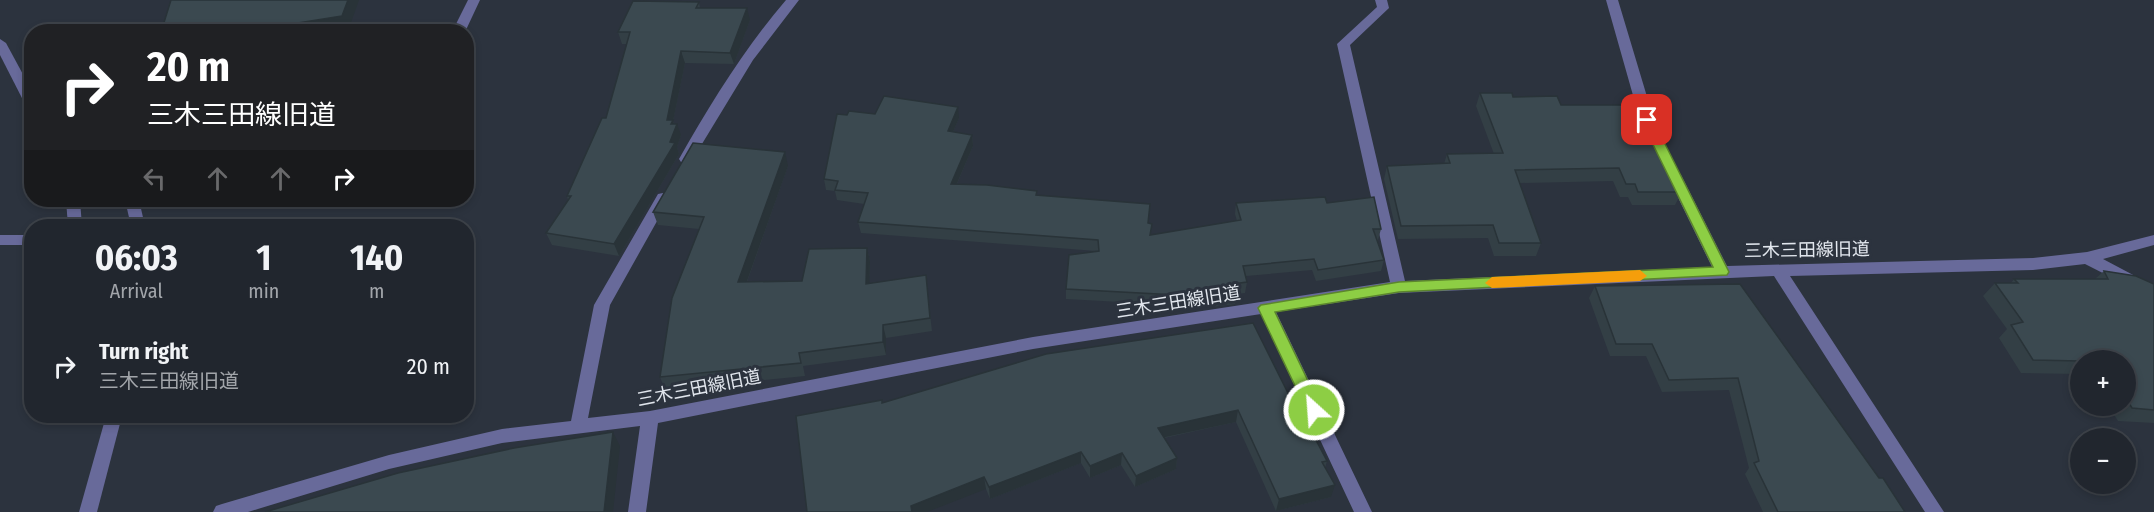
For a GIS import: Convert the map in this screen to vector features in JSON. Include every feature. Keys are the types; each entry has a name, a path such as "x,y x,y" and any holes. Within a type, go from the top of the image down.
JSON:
{"street":[{"path":"462,24 474,0"},
{"path":"578,427 602,305 730,87 776,19 793,0"},
{"path":"1381,0 1383,8 1343,44 1399,287"},
{"path":"1612,0 1647,120 1722,272"},
{"path":"0,43 24,89"},
{"path":"0,240 24,240"},
{"name":"三木三田線旧道","path":"222,512 389,462 502,436 650,418 1033,343 1399,287 1722,272 2033,264 2087,258 2154,240"},
{"path":"2087,258 2154,293"},
{"path":"1778,270 1935,512"},
{"path":"1266,308 1363,512"},
{"path":"637,512 650,418"},
{"path":"88,512 112,423"}],"building":[{"path":"171,0 348,0 342,16 292,24 164,24"},
{"path":"633,1 699,2 696,8 747,8 730,53 681,51 667,120 673,120 671,124 677,124 670,142 675,143 614,244 546,233 571,196 567,196 602,118 606,118 630,32 618,32"},
{"path":"1480,93 1512,93 1513,97 1557,96 1561,105 1640,105 1682,192 1638,192 1635,184 1626,184 1619,168 1515,170 1541,243 1499,243 1493,225 1401,226 1387,166 1450,163 1447,154 1503,153"},
{"path":"884,96 958,107 948,131 972,135 951,184 987,185 1037,191 1036,195 1150,204 1148,223 1152,224 1150,235 1241,220 1236,203 1325,197 1327,203 1374,197 1381,229 1373,229 1384,260 1318,270 1314,259 1243,266 1247,282 1232,284 1237,293 1214,297 1066,289 1069,255 1099,251 1098,240 858,222 868,193 835,190 838,181 824,179 837,114 847,115 849,111 875,114"},
{"path":"693,143 785,152 738,282 802,281 809,249 867,248 866,284 926,275 930,318 883,325 883,342 799,353 801,363 660,377 672,298 704,217 653,212"},
{"path":"2104,271 2136,276 2154,284 2154,410 2136,408 2136,350 2070,350 2070,361 2033,360 2011,325 2023,322 1995,283 2018,283 2014,279 2108,279"},
{"path":"1740,284 1879,478 1883,478 1905,512 1778,512 1754,463 1759,461 1738,378 1669,380 1652,344 1616,344 1595,286"},
{"path":"1253,323 1297,411 1300,410 1327,461 1322,462 1335,485 1279,499 1238,410 1158,428 1177,458 1136,476 1122,453 1090,466 1081,452 989,487 984,477 911,506 912,512 807,512 796,416 882,400 882,403 1046,354"},
{"path":"613,432 604,512 265,512 398,473 514,448"}],"slow traffic":[{"path":"1492,283 1640,276"}],"route":[{"path":"1314,410 1266,308 1399,287 1722,272 1647,120"}]}
